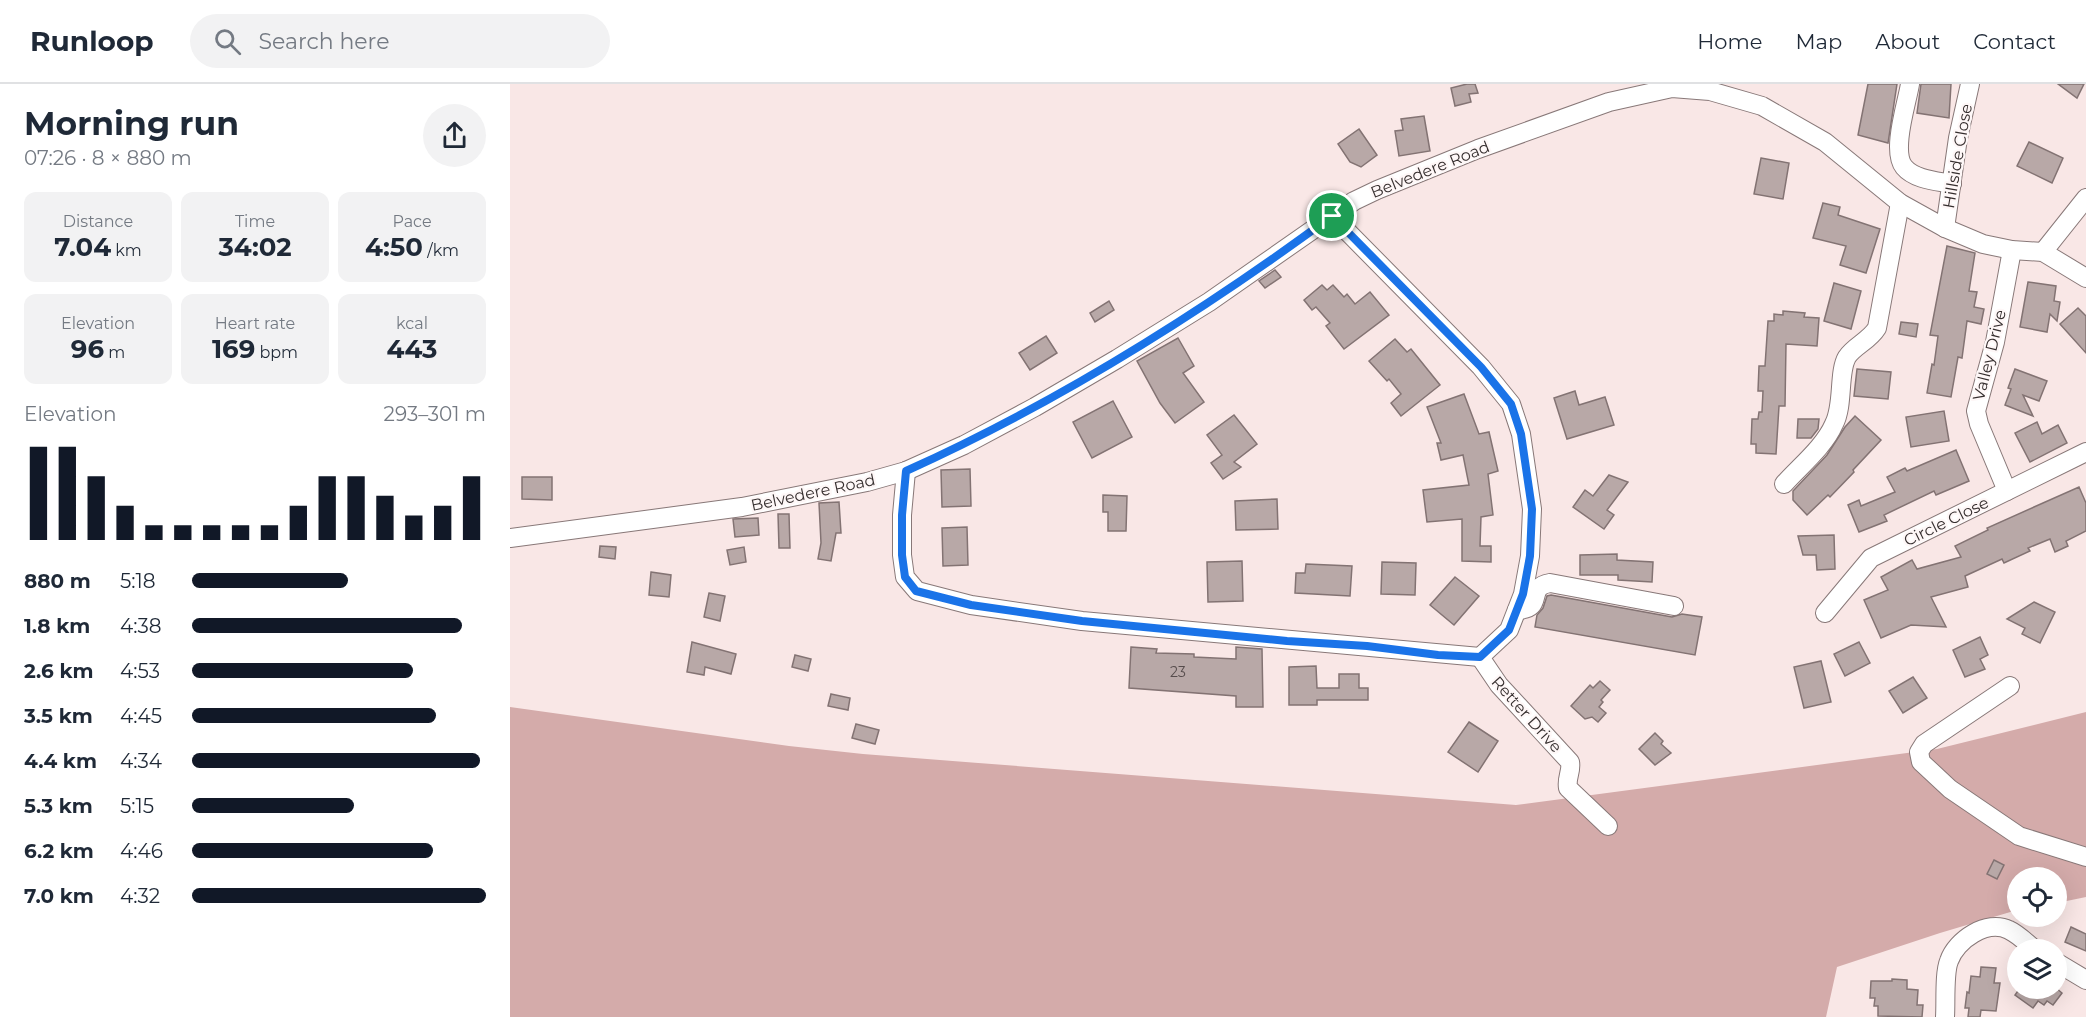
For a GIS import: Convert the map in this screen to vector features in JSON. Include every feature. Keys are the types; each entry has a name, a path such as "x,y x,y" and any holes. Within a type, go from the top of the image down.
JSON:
{"street":[{"path":"1910,84 1900,136 1901,160 1904,167 1922,178 1952,184"},
{"name":"Hillside Close","path":"1945,228 1958,138 1970,84"},
{"name":"Belvedere Road","path":"510,538 742,507 867,482 906,471 964,445 1117,359 1209,302 1332,216 1377,190 1478,149 1609,102 1672,88 1710,92 1762,106 1825,142 1900,203 1945,228 1983,244 2012,250 2043,252 2086,278"},
{"path":"2043,252 2086,198"},
{"path":"1784,484 1821,444 1835,424 1847,357 1871,338 1877,328 1900,203"},
{"path":"906,471 902,515 902,555 905,577 916,591 971,605 1082,621 1480,657 1509,630 1523,594 1530,556 1532,509 1521,434 1511,404 1481,367 1332,216"},
{"name":"Valley Drive","path":"2007,491 1978,424 1976,411 1995,342 2012,250"},
{"name":"Circle Close","path":"1825,613 1870,558 2086,452"},
{"path":"1517,610 1527,610 1532,606 1538,589 1542,585 1550,584 1674,606"},
{"name":"Retter Drive","path":"1480,657 1499,685 1570,762 1571,768 1566,783 1568,788 1608,826"},
{"path":"2010,686 1924,744 1919,752 1921,762 1950,789 2019,836 2086,857"},
{"path":"1945,1017 1948,962 1957,946 1972,934 1990,927 2008,929 2021,939"},
{"path":"2067,969 2086,980"}],"shaded area":[{"path":"510,707 789,746 863,754 1516,805 1937,749 2086,712 2086,897 2067,901 2067,867 2007,867 2007,913 1837,967 1826,1017 510,1017"}],"building":[{"path":"1475,84 1478,93 1469,94 1471,102 1455,106 1451,88"},
{"path":"1868,84 1897,84 1888,143 1858,135"},
{"path":"1921,84 1951,84 1949,118 1917,113"},
{"path":"2058,84 2084,84 2077,98"},
{"path":"1424,116 1430,151 1399,156 1395,131 1403,130 1401,119"},
{"path":"1359,129 1377,155 1361,167 1350,162 1338,144"},
{"path":"2029,142 2063,158 2052,183 2017,166"},
{"path":"1761,158 1789,163 1783,199 1754,194"},
{"path":"1823,203 1840,207 1838,215 1880,229 1866,273 1840,265 1846,246 1813,238"},
{"path":"1947,246 1975,253 1969,291 1977,292 1974,307 1984,309 1981,324 1967,321 1962,358 1958,357 1951,397 1927,393 1938,336 1930,335"},
{"path":"1275,270 1281,277 1265,288 1259,281"},
{"path":"2028,282 2056,286 2054,301 2060,302 2057,321 2050,314 2047,332 2020,327"},
{"path":"1834,283 1861,291 1851,329 1824,321"},
{"path":"1322,285 1327,290 1333,285 1344,297 1347,294 1355,304 1370,292 1389,315 1344,349 1326,326 1330,323 1316,307 1312,310 1304,300"},
{"path":"1109,301 1114,310 1095,322 1090,313"},
{"path":"2078,308 2086,316 2086,353 2060,324"},
{"path":"1783,311 1805,313 1804,317 1819,318 1817,346 1786,344 1785,406 1779,406 1776,454 1756,453 1756,444 1751,444 1752,419 1758,419 1759,412 1762,412 1763,391 1758,391 1759,366 1765,366 1768,321 1774,321 1774,314 1783,315"},
{"path":"1901,322 1918,324 1916,337 1899,334"},
{"path":"1046,336 1057,353 1030,370 1019,353"},
{"path":"1178,338 1194,366 1183,373 1204,402 1175,423 1160,403 1137,361"},
{"path":"1395,339 1407,352 1411,349 1440,385 1401,416 1391,403 1401,394 1389,379 1387,381 1369,361"},
{"path":"1857,369 1891,372 1888,399 1854,396"},
{"path":"2015,369 2047,381 2039,401 2023,395 2033,416 2005,405"},
{"path":"1575,391 1579,405 1605,397 1614,425 1567,439 1554,398"},
{"path":"1464,394 1479,434 1489,432 1498,471 1488,474 1493,515 1481,517 1480,546 1491,546 1491,562 1462,561 1462,519 1427,522 1423,490 1469,485 1463,455 1441,460 1437,443 1441,443 1427,407"},
{"path":"1113,401 1132,437 1092,458 1073,422"},
{"path":"1944,411 1949,441 1911,447 1906,417"},
{"path":"1234,415 1257,444 1234,462 1241,467 1223,479 1211,463 1222,455 1207,435"},
{"path":"1855,416 1881,440 1830,497 1828,495 1807,515 1793,500 1793,491 1827,455"},
{"path":"1798,419 1819,419 1818,429 1811,438 1797,438"},
{"path":"2037,422 2042,434 2058,425 2067,443 2030,462 2015,433"},
{"path":"1956,450 1969,481 1936,495 1934,491 1884,515 1887,521 1859,532 1848,505 1859,500 1861,506 1895,492 1887,477 1905,468 1907,471"},
{"path":"970,469 971,506 942,507 941,470"},
{"path":"1609,475 1628,482 1607,510 1614,515 1604,529 1573,507 1585,490 1593,496"},
{"path":"522,477 552,477 552,500 522,499"},
{"path":"2079,487 2086,503 2086,531 2066,541 2068,546 2055,552 2050,539 2028,548 2030,551 2004,563 2002,559 1965,576 1968,587 1931,597 1946,627 1911,625 1881,638 1864,600 1888,590 1881,577 1912,560 1917,569 1961,557 1955,546 1988,530 1987,528"},
{"path":"1103,495 1127,496 1126,531 1108,531 1108,512 1103,512"},
{"path":"1277,499 1278,529 1236,530 1235,501"},
{"path":"839,502 841,533 836,533 831,561 818,559 821,543 819,503"},
{"path":"778,514 789,514 790,548 779,548"},
{"path":"758,518 759,535 735,537 733,519"},
{"path":"967,527 968,565 943,566 942,528"},
{"path":"1834,535 1835,569 1817,570 1816,555 1803,555 1798,536"},
{"path":"600,546 616,547 615,559 599,557"},
{"path":"744,547 746,562 730,565 727,550"},
{"path":"1617,554 1617,560 1653,562 1652,582 1618,580 1618,575 1580,575 1580,555"},
{"path":"1242,561 1243,601 1208,602 1207,562"},
{"path":"1382,562 1416,563 1415,595 1381,594"},
{"path":"1306,564 1352,566 1350,596 1295,593 1296,573 1305,573"},
{"path":"651,572 671,575 669,597 649,595"},
{"path":"1455,577 1479,596 1454,625 1430,605"},
{"path":"709,593 725,596 720,621 704,617"},
{"path":"1547,596 1672,617 1682,614 1702,617 1695,655 1535,627 1537,615 1543,608"},
{"path":"2034,602 2055,612 2040,643 2022,634 2025,628 2007,619"},
{"path":"1980,637 1988,655 1980,659 1985,669 1965,677 1953,650"},
{"path":"692,642 736,654 731,674 705,667 704,675 687,672"},
{"path":"1859,642 1870,663 1845,676 1834,654"},
{"path":"1131,647 1157,649 1156,653 1194,654 1194,657 1236,659 1236,647 1262,649 1263,707 1236,707 1236,696 1129,688"},
{"path":"795,655 811,659 808,671 792,667"},
{"path":"1821,661 1831,702 1804,708 1794,667"},
{"path":"1316,666 1317,688 1339,688 1339,674 1359,674 1359,688 1368,688 1368,700 1317,700 1317,705 1289,705 1289,667"},
{"path":"1913,677 1927,698 1903,713 1889,691"},
{"path":"1600,681 1610,690 1601,700 1603,702 1599,707 1606,713 1598,722 1592,717 1585,719 1571,706 1590,685 1593,688"},
{"path":"831,694 850,698 848,710 828,706"},
{"path":"1469,722 1498,741 1478,772 1448,752"},
{"path":"856,724 879,730 875,744 852,738"},
{"path":"1655,733 1663,741 1661,744 1671,753 1655,765 1639,749"},
{"path":"1994,860 2004,865 1997,879 1987,874"},
{"path":"2071,927 2086,934 2086,951 2067,943"},
{"path":"1981,967 1996,968 1994,983 2000,983 1996,1011 1981,1010 1980,1017 1968,1017 1969,1008 1965,1008 1971,976 1980,977"},
{"path":"1892,979 1907,980 1907,989 1918,990 1917,1005 1923,1005 1922,1017 1878,1016 1878,1006 1874,1006 1875,998 1870,998 1871,981 1892,981"},
{"path":"2021,999 2058,999 2053,1005 2047,1001 2044,1005 2038,1001 2033,1008"}],"route":[{"path":"1332,216 1481,367 1511,404 1526,459 1532,509 1530,556 1523,594 1509,630 1480,657 1082,621 971,605 916,591 905,577 902,555 902,515 906,471 964,445 1117,359 1209,302 1332,216"}]}
